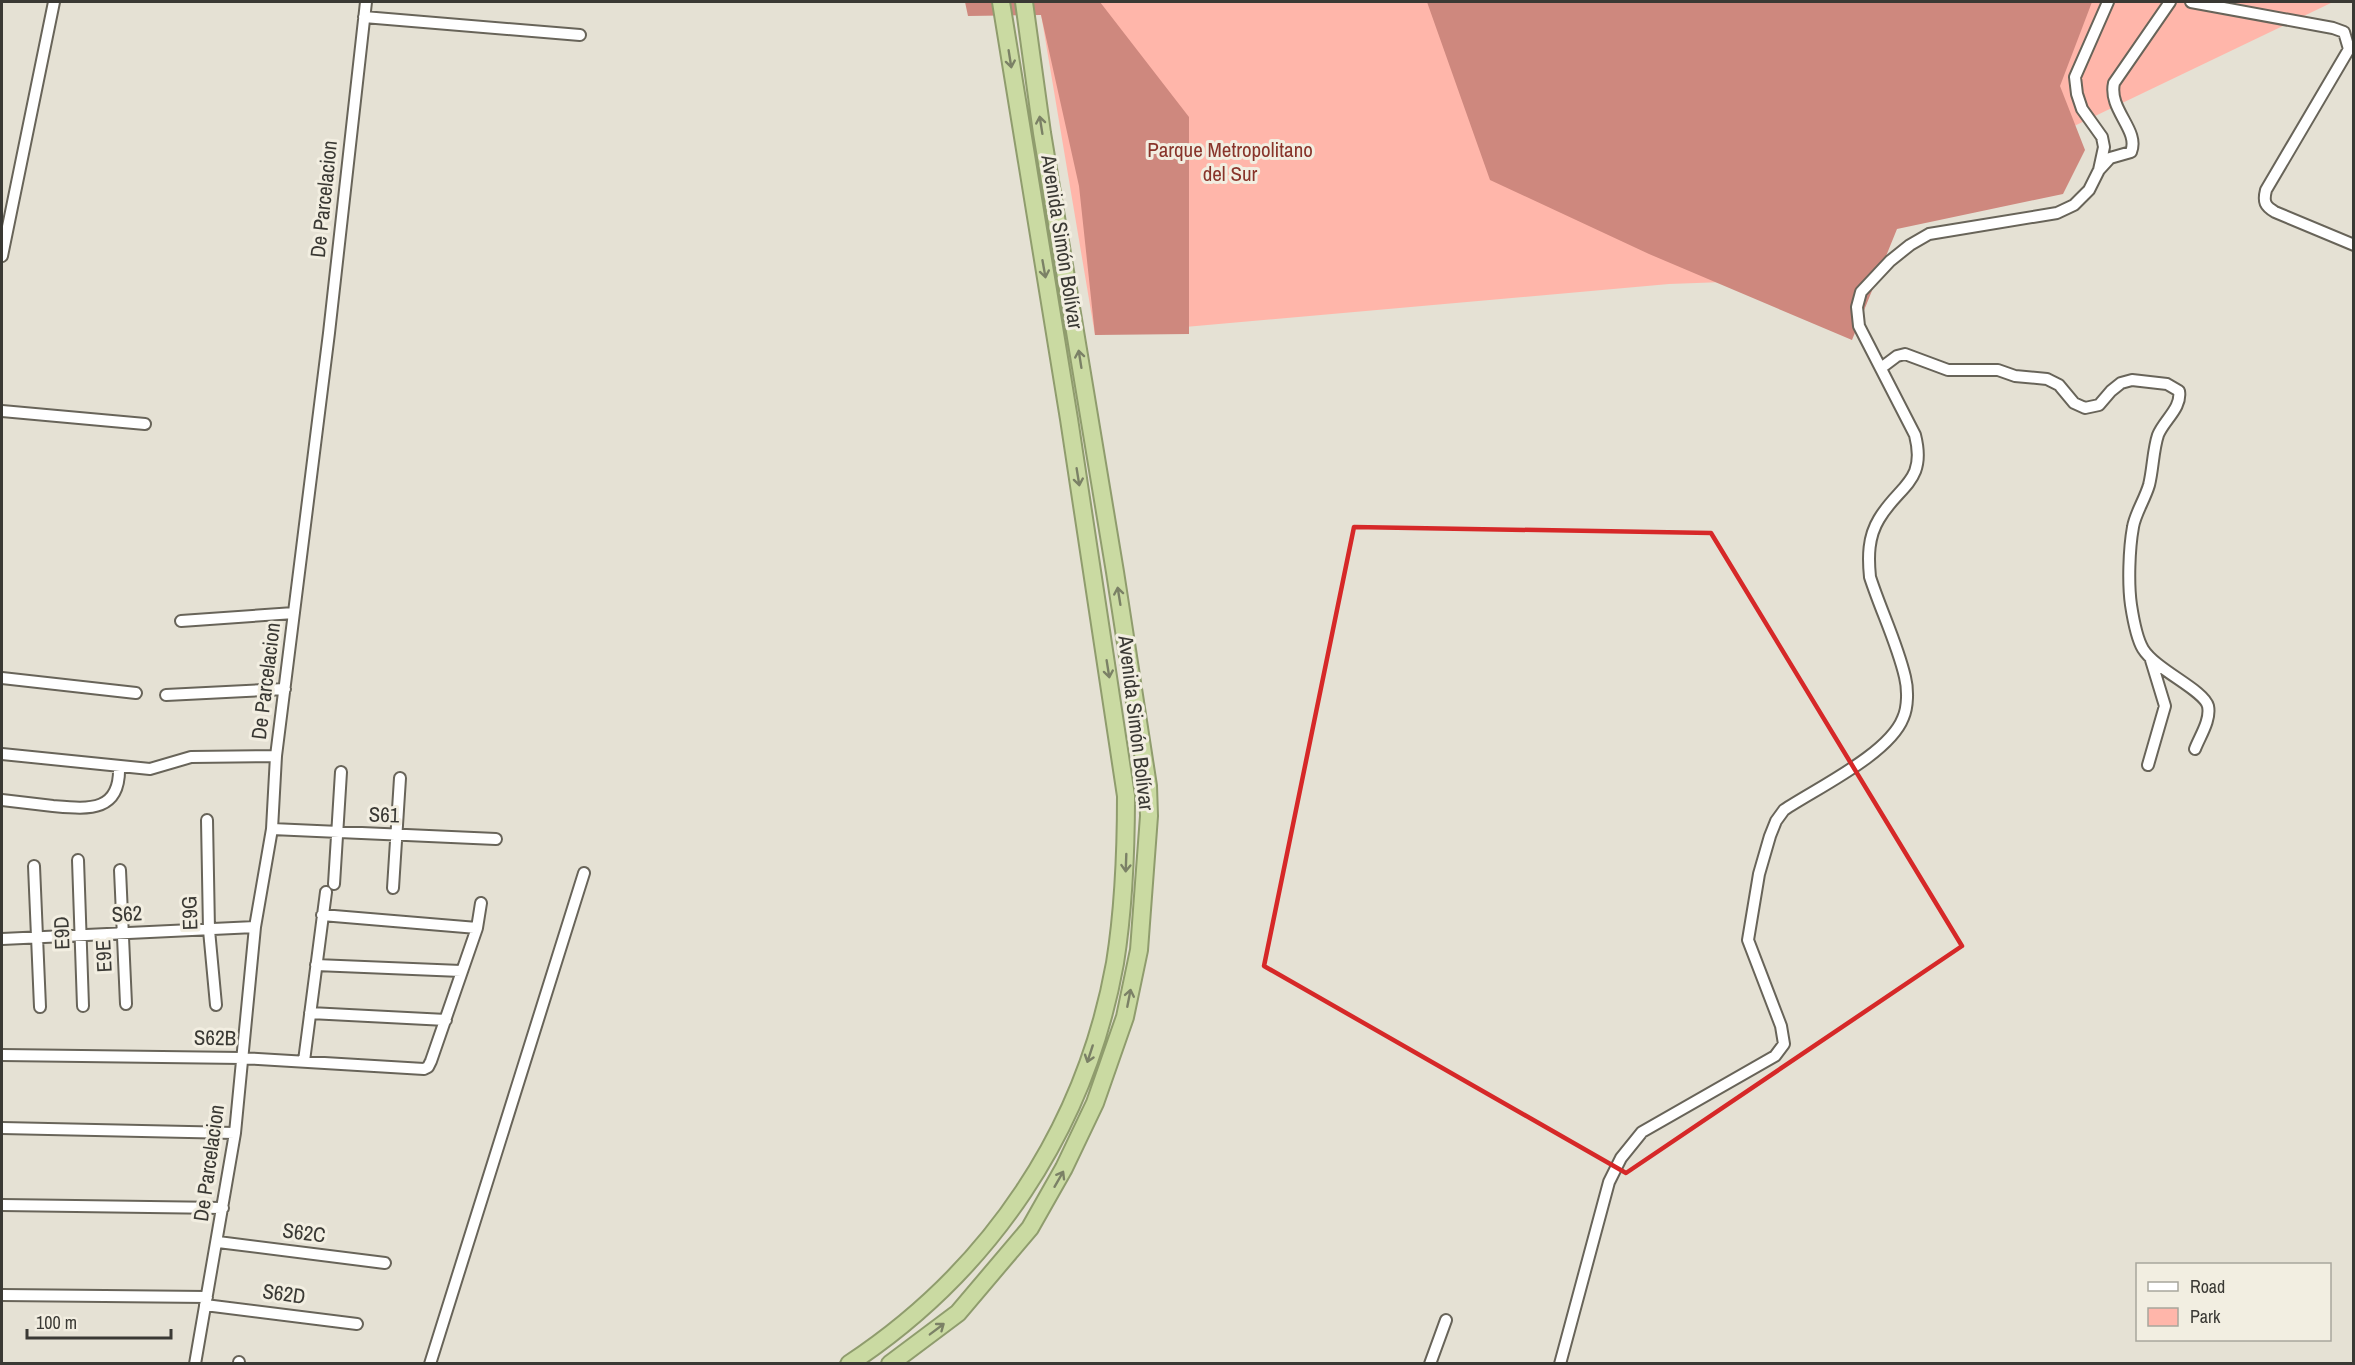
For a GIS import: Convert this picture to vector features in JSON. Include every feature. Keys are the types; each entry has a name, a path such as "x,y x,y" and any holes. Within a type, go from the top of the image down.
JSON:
{"highway":[{"name":"Avenida Simón Bolívar","path":"849,1364 884,1340 944,1288 1007,1215 1035,1175 1061,1130 1089,1059 1108,992 1125,884 1126,796 1069,419 1001,2"},
{"name":"Avenida Simón Bolívar","path":"890,1364 958,1313 1030,1228 1064,1168 1095,1103 1125,1017 1139,950 1149,801 1115,572 1040,122 1024,2"},
{"path":"1069,419 1089,416"}],"street":[{"path":"2,256 54,2"},
{"name":"De Parcelacion","path":"195,1364 218,1242 235,1133 255,927 272,829 276,756 328,344 366,2"},
{"path":"1560,1364 1609,1182 1622,1158 1642,1132 1775,1056 1784,1044 1781,1026 1748,940 1759,874 1776,821 1784,810 1869,757 1883,745 1903,719 1907,702 1906,680 1870,577 1868,560 1870,541 1875,527 1918,466 1919,451 1915,435 1859,326 1857,307 1861,292 1890,261 1929,234 2057,213 2074,205 2089,190 2099,170 2104,147 2102,137 2082,109 2075,77 2108,2"},
{"path":"2099,170 2110,158 2131,152 2134,140 2114,103 2112,92 2114,83 2170,2"},
{"path":"2191,2 2349,31 2349,49 2266,190 2264,199 2267,207 2275,212 2354,246"},
{"path":"364,17 580,35"},
{"path":"1881,368 1897,356 1905,354 1948,370 1998,370 2015,376 2047,379 2059,385 2074,403 2085,408 2099,405 2121,383 2132,380 2167,384 2179,391 2180,401 2158,435 2149,484 2133,527 2131,605 2142,648 2168,674 2202,694 2206,701 2207,719 2194,749"},
{"path":"2,411 145,424"},
{"path":"181,621 294,613"},
{"path":"2148,765 2165,706 2151,659"},
{"path":"2,678 136,693"},
{"path":"166,695 285,689"},
{"path":"2,754 150,769 191,757 276,756"},
{"path":"2,800 92,808 109,799 117,789 119,766"},
{"path":"304,1061 322,915 330,888 338,832 340,772"},
{"path":"393,888 400,778"},
{"name":"E9G","path":"207,820 209,930 216,1005"},
{"name":"S61","path":"272,829 496,839"},
{"name":"E9D","path":"78,860 83,1006"},
{"path":"34,866 40,1007"},
{"name":"E9E","path":"120,870 126,1004"},
{"path":"430,1364 584,873"},
{"path":"310,1013 446,1020 477,928 481,903"},
{"path":"322,915 477,928"},
{"name":"S62","path":"2,939 255,927"},
{"path":"316,965 461,971"},
{"name":"S62B","path":"2,1055 242,1058 418,1069 428,1067 446,1020"},
{"path":"2,1128 235,1133"},
{"path":"2,1205 223,1208"},
{"name":"S62C","path":"218,1242 385,1263"},
{"name":"S62D","path":"2,1295 206,1301 357,1324"},
{"path":"1430,1364 1446,1320"}],"highlighted area":[{"path":"1354,527 1711,533 1962,946 1626,1173 1264,966"}],"green space":[{"name":"Parque Metropolitano del Sur","path":"1039,2 2333,2 1751,281 1669,284 1095,335"}],"shaded area":[{"path":"965,2 1100,2 1189,117 1189,334 1095,335 1079,186 1041,15 968,16"},
{"path":"1427,2 2092,2 2060,86 2085,150 2063,194 1897,229 1852,340 1649,254 1490,180"}]}
